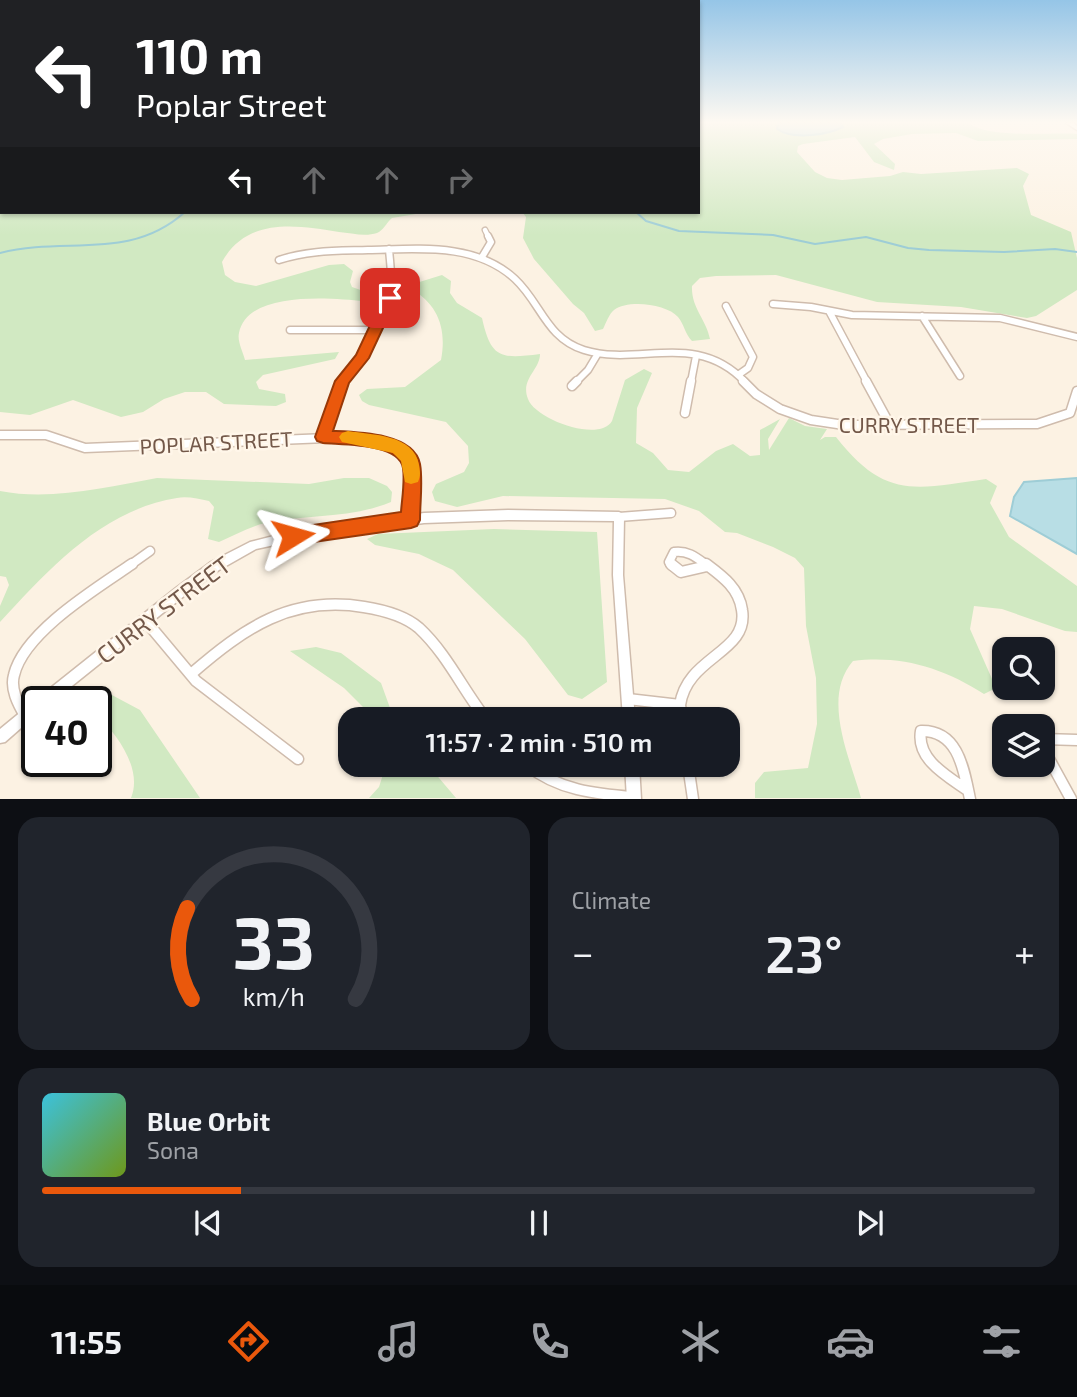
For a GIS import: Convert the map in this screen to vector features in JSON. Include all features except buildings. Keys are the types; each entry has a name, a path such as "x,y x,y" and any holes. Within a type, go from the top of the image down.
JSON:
{"street":[{"path":"482,257 491,242 485,230"},
{"path":"279,260 311,250 432,248 482,257 516,279 561,339 597,355 572,386"},
{"path":"323,437 342,381 362,358 390,298 392,281 389,249"},
{"path":"773,304 865,316 1000,318 1077,337"},
{"path":"726,306 753,357 748,368 738,374"},
{"path":"830,311 890,425"},
{"path":"382,314 411,317"},
{"path":"922,316 960,376"},
{"path":"290,330 373,330"},
{"name":"CURRY STREET","path":"597,355 674,352 696,355 738,374 750,388 771,404 806,420 845,425 1050,422 1070,413 1077,391"},
{"path":"685,413 696,355"},
{"name":"POPLAR STREET","path":"0,435 47,436 85,448 247,443 323,437 372,440 400,449 411,464 411,520"},
{"name":"CURRY STREET","path":"63,686 215,566 254,545 293,536 411,520 495,515 618,517 671,513"},
{"path":"618,517 618,575 628,707"},
{"path":"21,706 13,685 14,674 24,652 40,635 150,551"},
{"path":"628,699 680,705 683,688 692,675 734,640 742,627 743,610 736,590 723,575 708,566"},
{"path":"191,674 222,646 266,619 308,604 352,603 379,609 414,624 439,650 475,707"},
{"path":"145,620 196,681 298,759"},
{"path":"0,737 21,719"},
{"path":"921,730 933,730 944,736 965,771 969,794 925,754 919,736 921,730"},
{"path":"1055,739 1077,740"},
{"path":"1055,770 1071,799"},
{"path":"544,777 561,786 596,794 634,798 633,777"},
{"path":"690,777 693,799"}],"green space":[{"path":"700,160 804,160 815,172 827,178 842,180 890,176 903,172 921,174 1017,168 1029,174 1023,186 1031,215 1071,232 1077,258 1077,290 1036,316 1027,318 961,307 877,302 776,275 716,276 700,278 692,286 696,307 710,339 692,341 678,317 665,309 647,304 628,305 614,310 603,329 595,331 584,313 534,259 523,238 526,217 524,214 700,214"},
{"path":"873,160 891,160 895,164 894,170"},
{"path":"0,214 416,214 392,218 379,232 368,235 306,227 259,231 245,237 232,248 222,262 225,275 235,282 256,286 329,265 344,264 353,271 350,282 352,287 372,294 372,299 363,301 312,298 274,303 257,309 245,319 239,333 239,343 245,360 339,352 335,359 263,375 256,382 259,389 285,394 286,402 276,406 224,404 206,392 185,392 164,399 143,412 121,417 73,400 30,415 0,412"},
{"path":"442,275 451,281 450,293 457,303 482,318 485,332 494,349 507,356 540,354 528,380 526,392 533,407 554,421 582,429 605,427 612,421 625,380 644,369 652,373 637,408 636,443 653,453 668,470 689,472 716,451 733,444 750,456 760,455 760,430 780,419 768,439 769,450 789,418 805,426 827,429 820,440 836,437 870,472 887,481 921,487 986,479 997,486 990,503 1009,537 1077,586 1077,632 1065,631 1002,609 974,606 970,629 992,679 992,690 984,694 953,677 922,666 888,660 853,661 839,692 839,710 845,747 861,798 755,798 755,783 764,772 808,768 817,724 816,678 806,626 804,568 795,558 773,547 737,533 725,532 699,511 665,499 503,496 457,507 435,501 432,492 436,484 464,472 469,463 468,446 446,422 369,405 362,401 359,395 367,389 405,387 441,360 443,338 438,318 428,302 411,289 413,284"},
{"path":"157,478 309,484 344,478 369,478 387,486 392,492 391,502 376,507 344,514 265,523 219,542 208,539 214,507 209,501 181,497 150,505 125,515 79,545 38,582 0,622 0,606 9,585 6,577 0,576 0,491 59,494"},
{"path":"494,529 597,532 607,682 582,699 568,695 525,639 453,570 419,554 375,545 367,539 378,534"},
{"path":"316,647 341,653 381,683 390,707 363,707 344,688 290,651"},
{"path":"112,695 140,710 200,798 131,798 134,775 112,731"},
{"path":"382,777 438,777 456,798 369,798 379,787"}],"water":[{"path":"1077,478 1077,554 1010,516 1014,497 1024,482"}],"waterway":[{"path":"0,253 25,248 119,242 142,237 164,227 182,214"},
{"path":"638,214 646,221 679,231 773,235 815,244 866,237 908,248 929,250 1004,252 1055,249 1077,252"}],"slow traffic":[{"path":"348,437 398,447 409,458 411,476"}],"route":[{"path":"293,536 411,520 411,464 398,447 372,440 323,437 342,381 362,358 390,298"}]}
